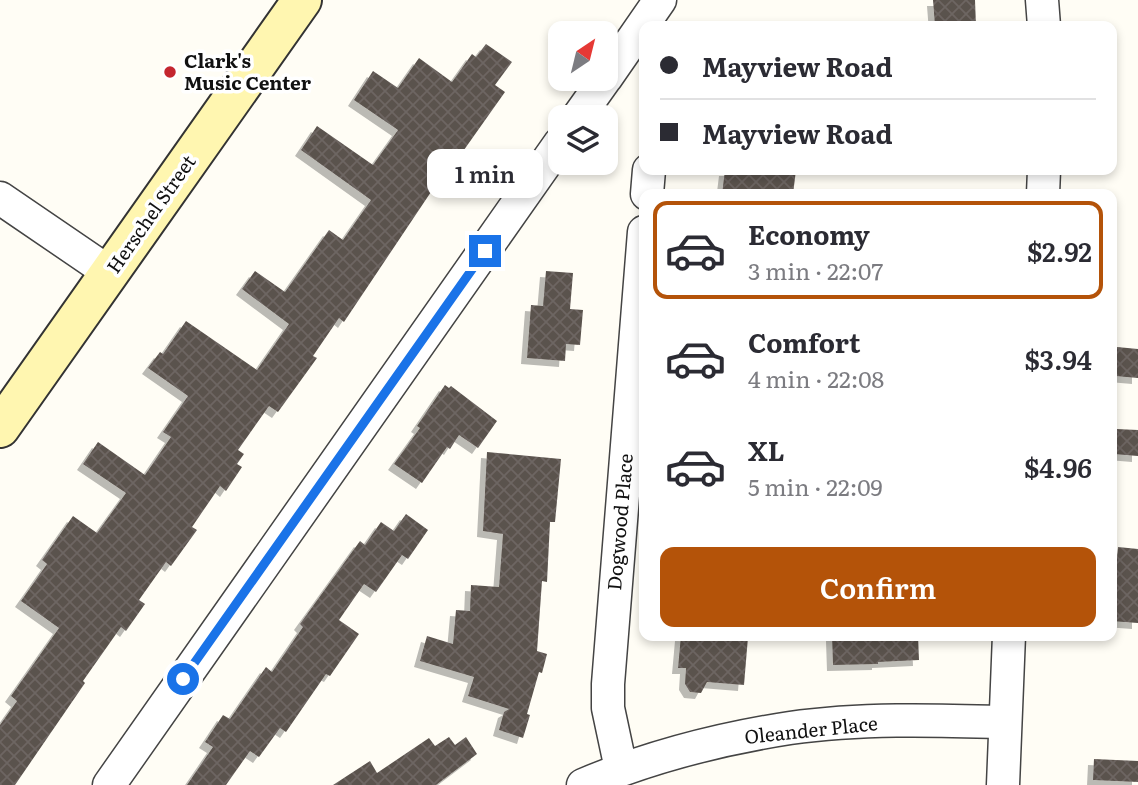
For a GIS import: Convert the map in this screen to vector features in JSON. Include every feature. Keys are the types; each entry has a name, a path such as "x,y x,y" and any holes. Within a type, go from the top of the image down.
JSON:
{"main road":[{"name":"Herschel Street","path":"0,428 302,0"}],"street":[{"path":"661,0 661,21"},
{"path":"646,21 661,0"},
{"path":"1042,0 1044,21"},
{"path":"618,60 639,31"},
{"path":"109,785 548,161"},
{"path":"0,198 110,273"},
{"name":"Dogwood Place","path":"621,769 608,708 608,684 639,295"},
{"path":"1003,785 1009,641"},
{"name":"Oleander Place","path":"583,785 621,769 710,743 791,728 890,721 1004,722"}],"building":[{"path":"933,0 975,0 976,21 935,21"},
{"path":"486,44 512,62 495,85 505,92 442,181 439,180 344,322 339,318 313,356 317,358 278,412 269,406 238,450 244,454 237,464 242,467 226,491 220,486 192,527 197,530 171,566 166,562 139,600 145,604 126,631 121,627 15,785 0,785 0,725 17,701 11,696 59,628 21,601 47,564 42,560 73,516 97,533 126,493 83,464 98,442 145,475 171,437 163,432 188,396 148,368 160,352 163,354 186,321 257,370 289,324 242,289 255,271 285,292 329,230 343,240 371,200 301,150 317,126 373,165 398,130 354,100 373,71 398,88 419,58 452,82 472,54 476,57"},
{"path":"724,175 795,175 794,189 723,189"},
{"path":"546,271 573,273 570,309 583,310 580,345 566,344 565,361 527,358 531,305 543,306"},
{"path":"1117,347 1138,349 1138,378 1117,376"},
{"path":"445,385 449,388 451,386 497,421 478,448 459,435 450,449 447,447 422,483 394,464 420,428 417,426"},
{"path":"1117,429 1138,430 1138,456 1117,454"},
{"path":"487,452 561,459 555,522 550,522 547,582 542,581 537,651 547,654 527,714 530,715 523,738 499,730 504,712 509,709 468,696 474,677 420,661 427,636 453,644 456,610 470,611 471,585 499,587 503,534 483,531"},
{"path":"406,514 428,530 408,559 402,555 376,592 364,584 339,620 359,634 330,676 326,674 286,732 280,728 259,757 250,751 226,785 187,785 213,747 205,742 223,715 230,719 266,667 272,672 303,627 300,624 360,541 365,545 381,522 394,531"},
{"path":"1118,547 1138,549 1138,623 1117,621"},
{"path":"680,641 748,641 744,685 707,682 701,693 690,692 685,684 686,668 678,668"},
{"path":"832,641 918,641 919,660 833,665"},
{"path":"449,737 455,745 466,737 477,754 436,785 333,785 370,761 377,773 429,738 435,746"},
{"path":"1094,759 1138,761 1138,782 1093,780"}],"place":[{"name":"Clark's Music Center","path":"170,72"}],"route":[{"path":"183,679 485,251"}]}
